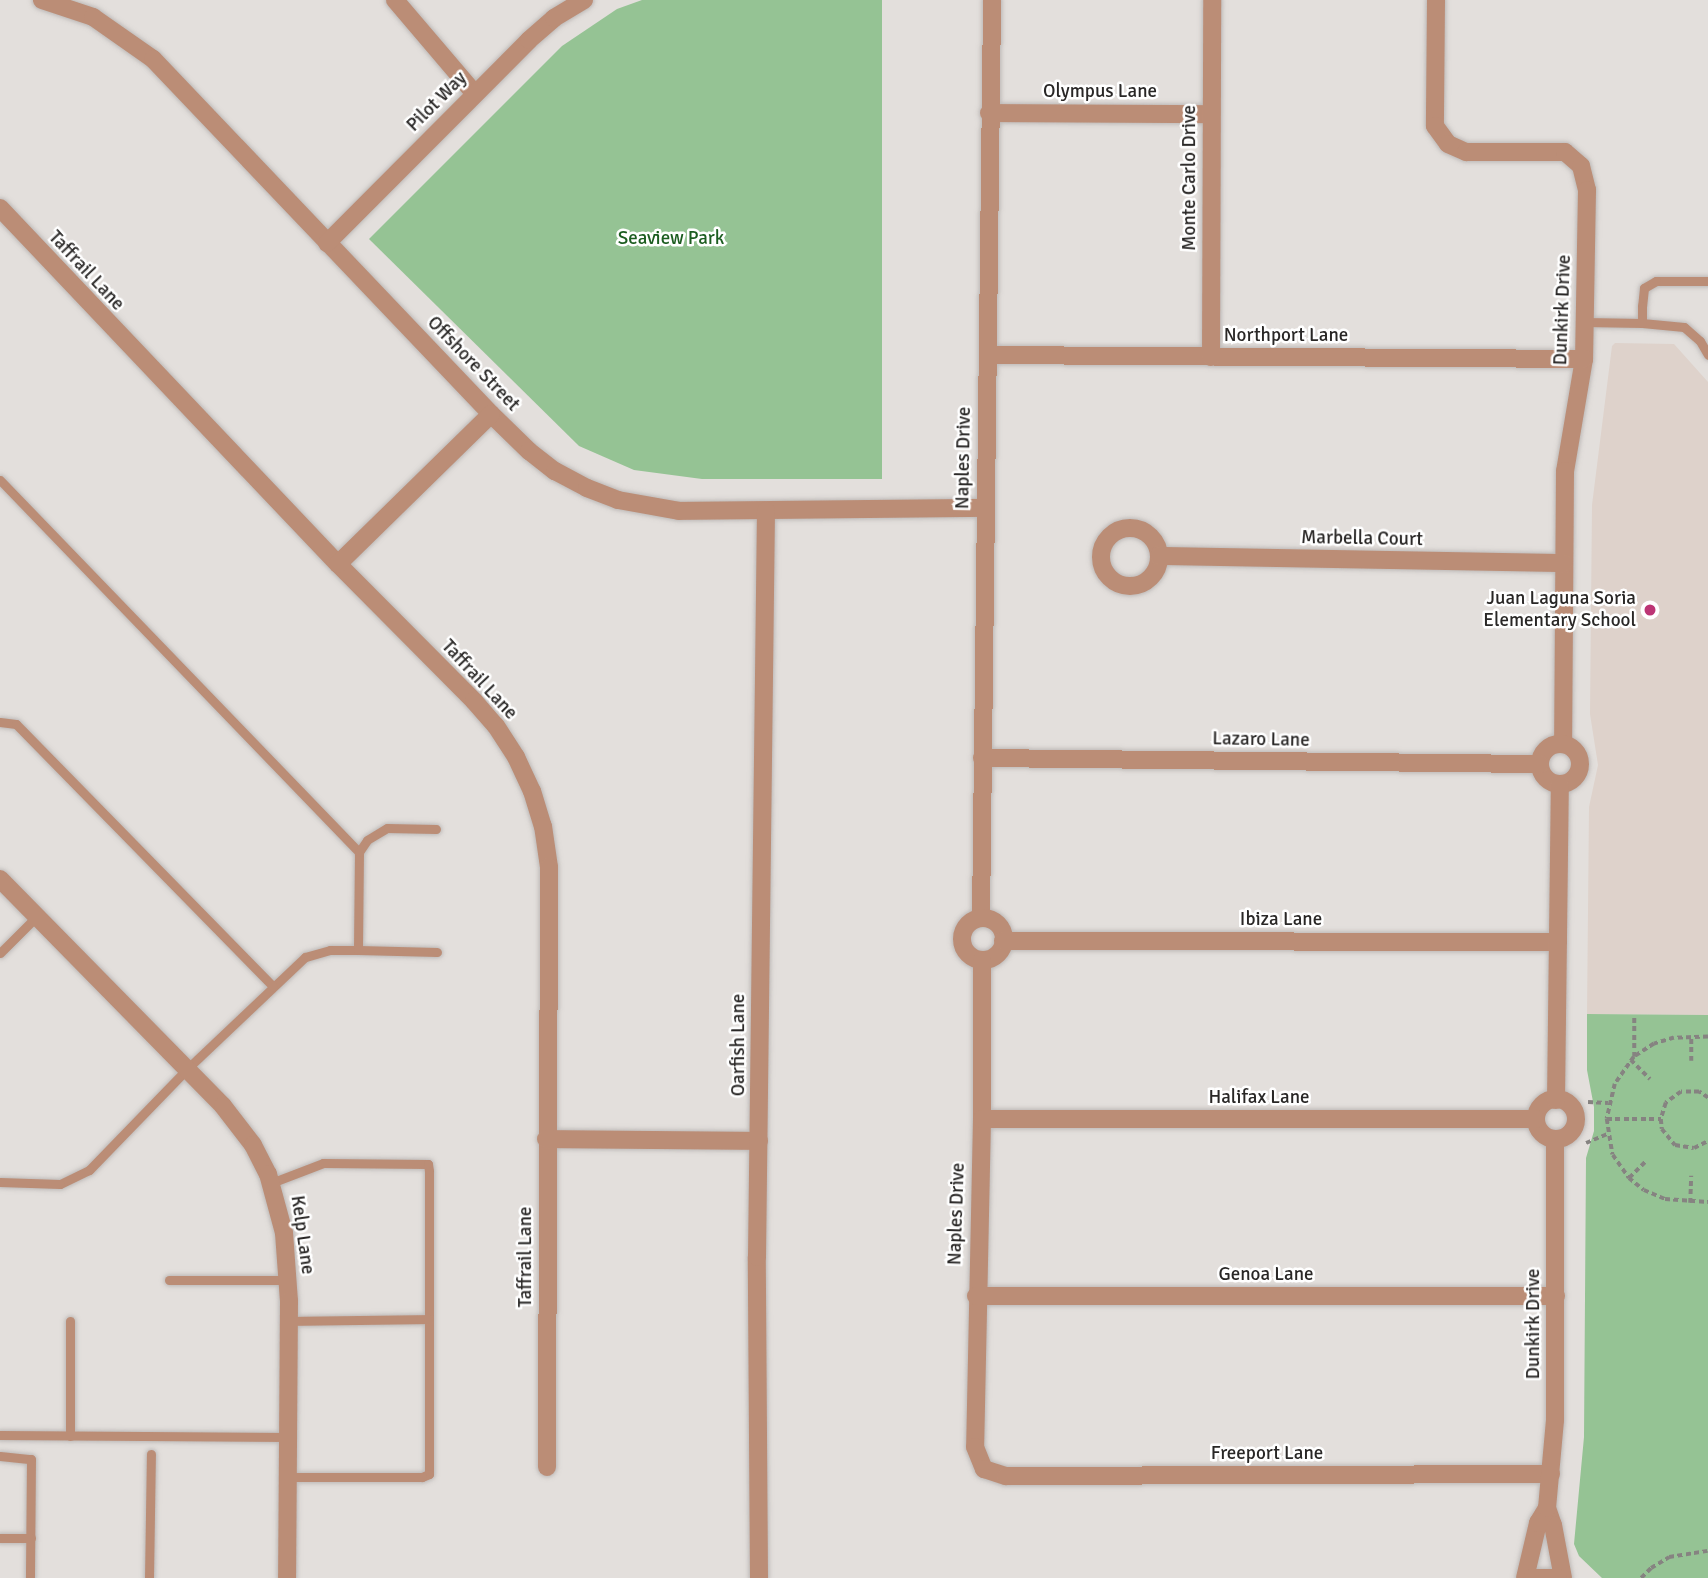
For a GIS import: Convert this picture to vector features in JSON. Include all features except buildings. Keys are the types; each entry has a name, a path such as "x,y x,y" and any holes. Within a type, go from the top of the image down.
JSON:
{"street":[{"name":"Offshore Street","path":"42,0 93,17 153,59 491,414 529,451 555,471 618,500 679,511 984,508"},
{"path":"394,0 475,94"},
{"name":"Pilot Way","path":"327,243 546,26 584,0"},
{"name":"Naples Drive","path":"981,918 992,0"},
{"name":"Monte Carlo Drive","path":"1211,357 1212,0"},
{"name":"Dunkirk Drive","path":"1436,0 1435,127 1448,144 1466,152 1565,152 1581,166 1587,190 1584,359 1565,471 1563,744"},
{"name":"Olympus Lane","path":"989,113 1212,114"},
{"name":"Taffrail Lane","path":"0,208 496,726 516,757 532,790 543,826 549,867 547,1467"},
{"name":"Northport Lane","path":"988,355 1584,359"},
{"path":"338,564 491,414"},
{"name":"Oarfish Lane","path":"759,1578 759,1141 766,511"},
{"name":"Marbella Court","path":"1159,556 1564,563"},
{"path":"1563,744 1574,749 1580,768 1573,780 1560,784 1548,780 1540,764 1549,747 1563,744"},
{"name":"Lazaro Lane","path":"982,758 1540,764"},
{"path":"1556,1100 1560,784"},
{"name":"Kelp Lane","path":"0,879 236,1121 253,1145 271,1183 284,1233 288,1280 288,1578"},
{"path":"981,918 1000,927 1003,941 993,957 982,960 969,954 962,942 969,923 981,918"},
{"name":"Ibiza Lane","path":"1003,941 1558,942"},
{"name":"Naples Drive","path":"982,960 982,1119 975,1296 975,1447 984,1469"},
{"path":"1556,1100 1568,1103 1576,1120 1571,1132 1555,1139 1539,1130 1536,1118 1544,1103 1556,1100"},
{"name":"Halifax Lane","path":"982,1119 1536,1118"},
{"path":"546,1139 759,1141"},
{"name":"Dunkirk Drive","path":"1525,1578 1538,1523 1546,1508 1551,1474 1556,1296 1555,1139"},
{"name":"Genoa Lane","path":"975,1296 1556,1296"},
{"name":"Freeport Lane","path":"984,1469 1006,1476 1551,1474"},
{"name":"Dunkirk Drive","path":"1546,1508 1553,1525 1563,1578"},
{"path":"1532,1578 1558,1578"}],"lane":[{"path":"1642,323 1644,288 1656,281 1707,281"},
{"path":"1585,322 1684,327 1700,341 1708,355"},
{"path":"0,480 359,852"},
{"path":"0,722 16,724 273,986"},
{"path":"358,950 359,852 367,840 387,828 436,829"},
{"path":"0,953 37,916"},
{"path":"0,1182 60,1184 89,1170 187,1069 305,957 330,950 437,952"},
{"path":"271,1183 323,1163 428,1164 429,1474 288,1477"},
{"path":"169,1280 288,1280"},
{"path":"289,1321 429,1319"},
{"path":"70,1321 70,1436"},
{"path":"0,1435 288,1437"},
{"path":"149,1578 151,1454"},
{"path":"0,1456 30,1459 30,1578"},
{"path":"0,1538 30,1538"}],"path":[{"path":"1634,1018 1632,1058 1650,1079"},
{"path":"1691,1036 1691,1061"},
{"path":"1708,1037 1691,1036 1654,1044 1632,1058 1615,1084 1608,1103 1607,1119 1607,1134 1613,1155 1629,1178 1644,1190 1665,1199 1690,1203 1708,1202"},
{"path":"1708,1098 1699,1092 1681,1092 1666,1102 1661,1119 1662,1129 1675,1145 1695,1148 1708,1142"},
{"path":"1588,1102 1608,1103"},
{"path":"1607,1119 1661,1119"},
{"path":"1586,1143 1607,1134"},
{"path":"1629,1178 1647,1160"},
{"path":"1690,1176 1690,1203"},
{"path":"1641,1578 1669,1557 1708,1551"}],"shaded area":[{"name":"Juan Laguna Soria Elementary School","path":"1615,343 1674,344 1708,382 1708,1015 1587,1014 1589,807 1598,765 1590,714 1592,505 1612,346"}],"green space":[{"name":"Seaview Park","path":"642,0 882,0 882,479 702,479 634,470 579,446 369,239 562,46 617,9"},
{"path":"1587,1014 1708,1015 1708,1578 1602,1578 1579,1556 1574,1544 1584,1437 1586,1158 1594,1131 1594,1107 1587,1070"}],"place":[{"name":"Juan Laguna Soria Elementary School","path":"1650,610"}]}
